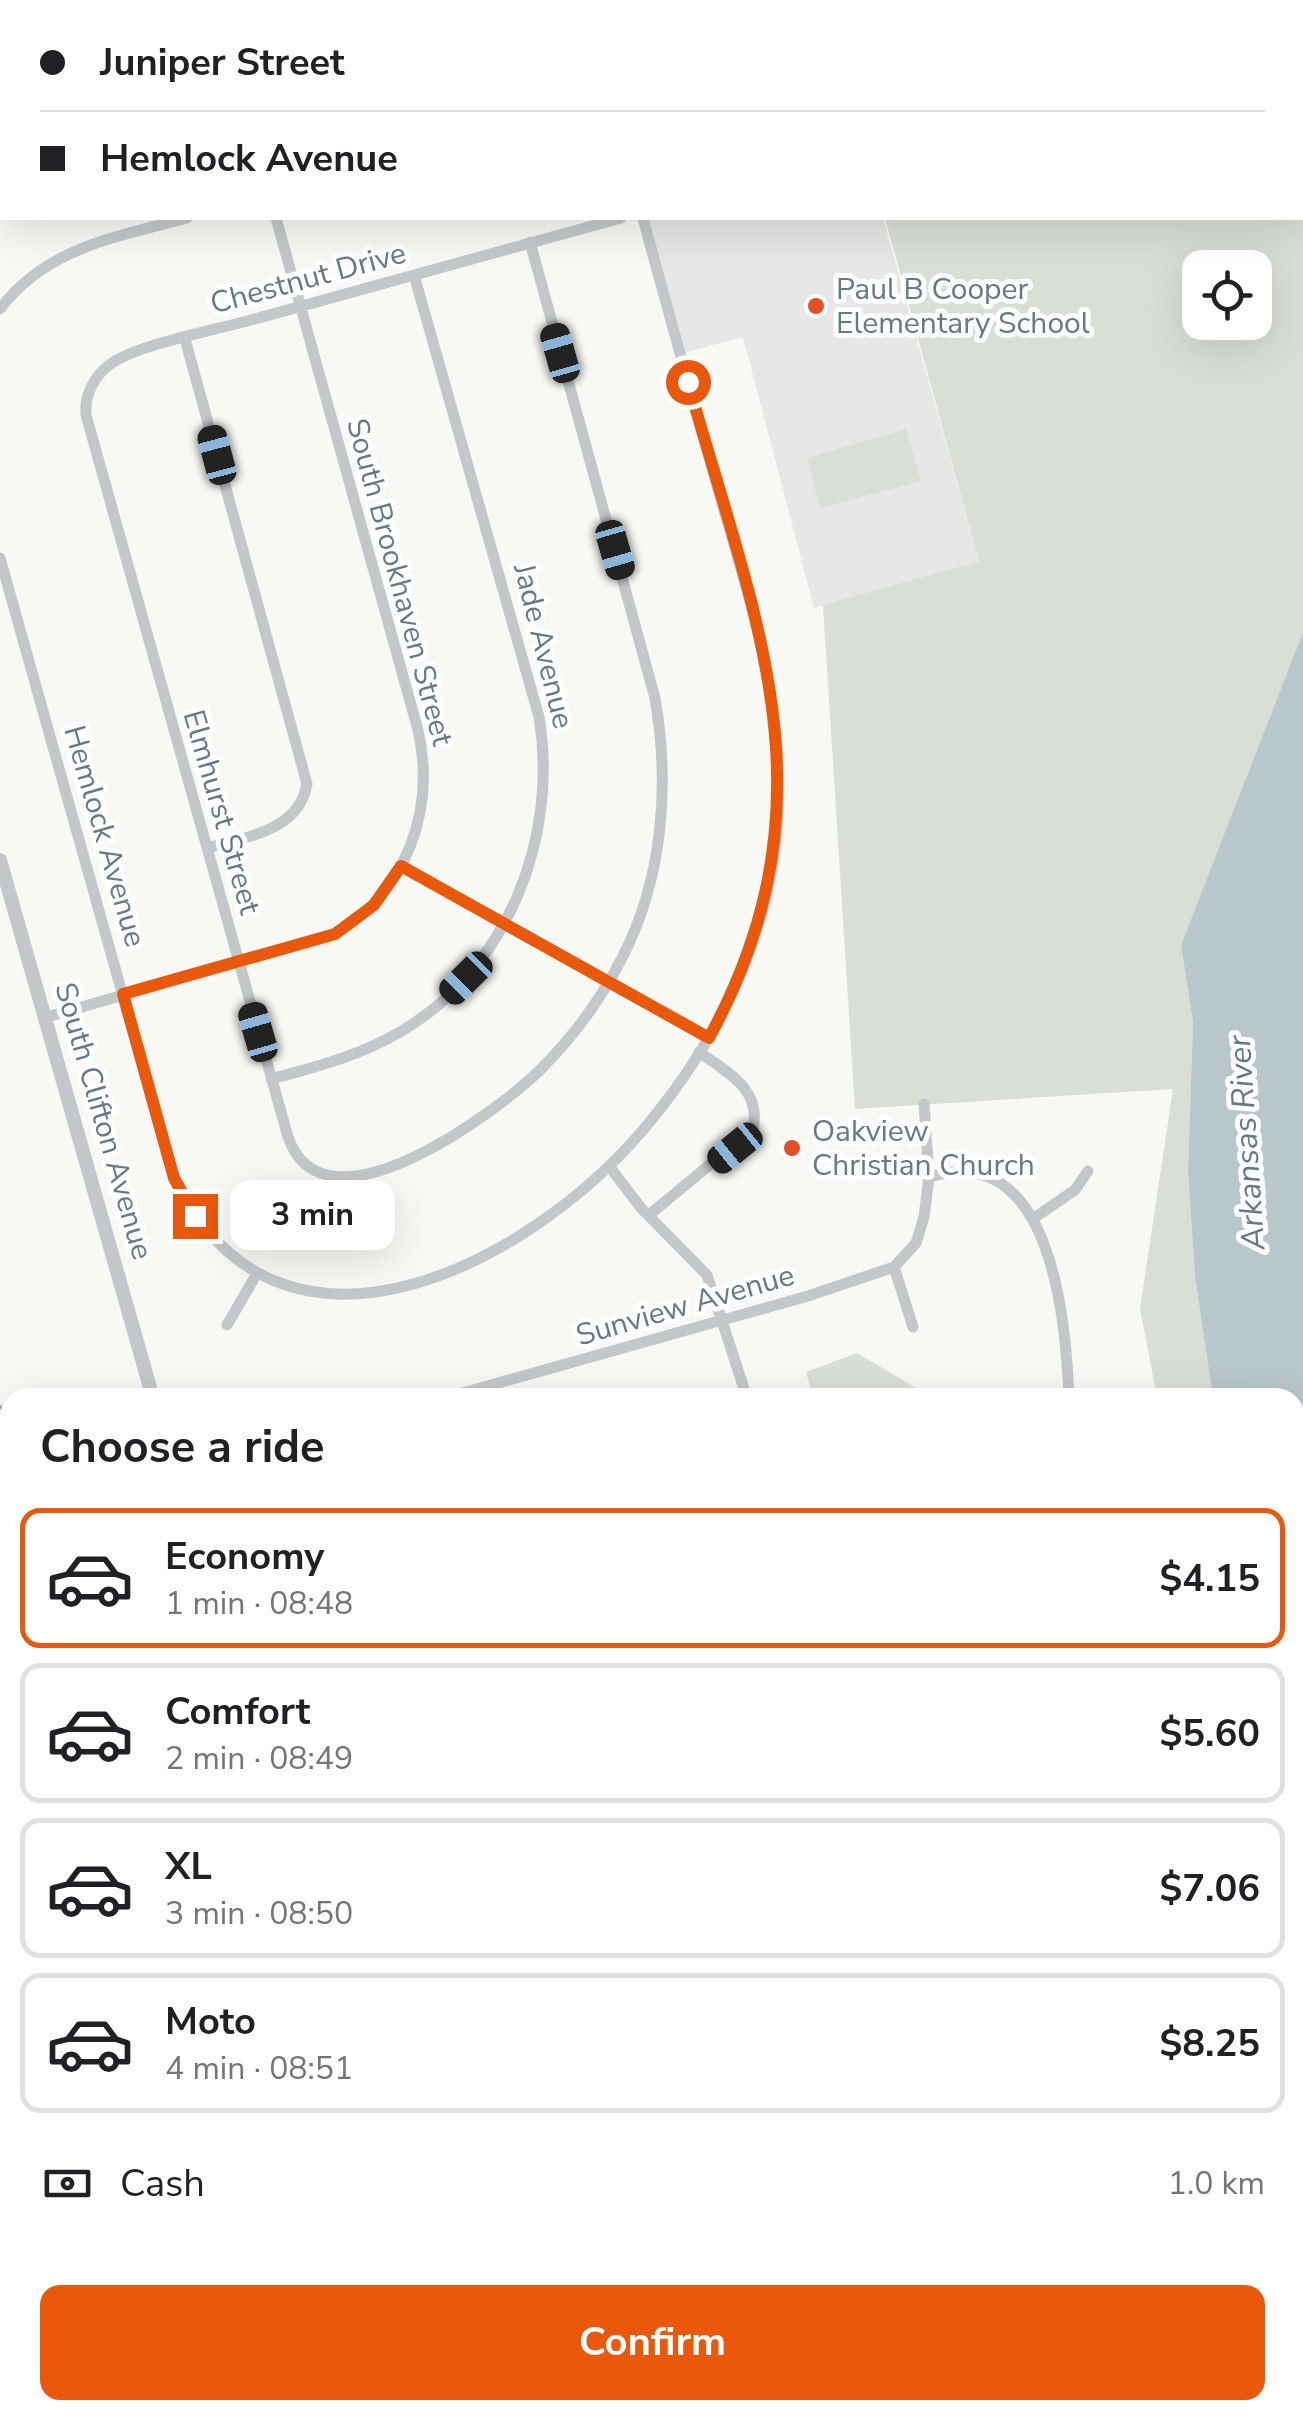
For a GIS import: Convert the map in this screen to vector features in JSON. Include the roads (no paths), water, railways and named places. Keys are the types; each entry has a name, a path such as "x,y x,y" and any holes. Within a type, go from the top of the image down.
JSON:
{"street":[{"path":"0,309 25,280 66,252 180,220"},
{"name":"South Brookhaven Street","path":"47,1016 312,943 356,921 374,905 401,866 417,833 422,807 421,745 277,220"},
{"name":"Chestnut Drive","path":"86,400 111,364 185,338 613,220"},
{"path":"228,1325 256,1275 316,1294 362,1294 401,1287 451,1269 514,1237 609,1166 643,1130 709,1038 745,968 769,885 778,817 774,711 767,659 644,220"},
{"path":"530,242 648,666 660,730 662,807 653,868 635,928 609,982"},
{"name":"Jade Avenue","path":"271,1079 352,1056 412,1024 466,978 504,923 538,839 545,754 531,688 414,275"},
{"path":"185,338 307,784 300,804 285,822 207,848"},
{"name":"Elmhurst Street","path":"86,400 86,415 271,1079 289,1140 305,1168 339,1178 371,1173 446,1140 495,1108 560,1048 609,982"},
{"name":"Hemlock Avenue","path":"0,558 174,1178 212,1240 256,1275"},
{"name":"South Clifton Avenue","path":"0,860 149,1388"},
{"path":"401,866 709,1038"},
{"path":"649,1215 753,1129 754,1111 745,1084 699,1052"},
{"path":"913,1327 894,1267 912,1250 919,1234 929,1177 924,1104"},
{"path":"609,1166 649,1215 700,1264 724,1320 744,1388"},
{"path":"1034,1218 1076,1190 1088,1171"},
{"path":"929,1177 963,1174 990,1180 1016,1195 1034,1218 1052,1271 1068,1388"},
{"name":"Sunview Avenue","path":"501,1388 894,1267"}],"water":[{"name":"Arkansas River","path":"1303,632 1303,1388 1212,1388 1195,1277 1188,1171 1193,1022 1181,945"}],"place":[{"name":"Paul B Cooper Elementary School","path":"816,306"},
{"name":"Oakview Christian Church","path":"792,1148"}]}
